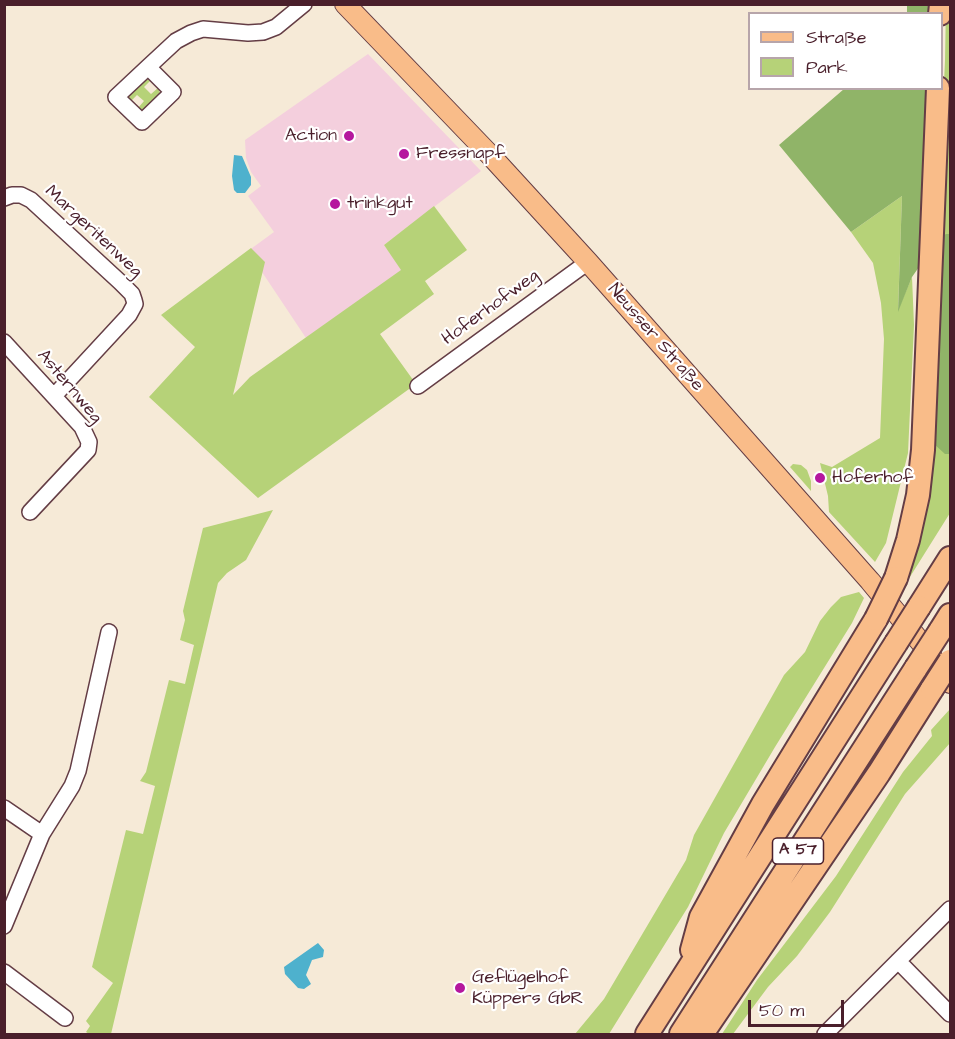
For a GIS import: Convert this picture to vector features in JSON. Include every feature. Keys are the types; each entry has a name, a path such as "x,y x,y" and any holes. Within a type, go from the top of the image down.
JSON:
{"highway":[{"path":"686,971 701,917 763,804 876,619 896,578 908,540 918,495 923,450 938,90"},
{"name":"A 57","path":"647,1035 951,558"},
{"name":"A 57","path":"681,1035 945,623"},
{"path":"702,1035 879,773 943,686 951,661"}],"main road":[{"name":"Neusser Straße","path":"345,4 476,140 588,262 870,581 923,645 943,686"}],"street":[{"path":"148,67 176,41 191,33 203,29 263,32 276,27 304,4"},
{"name":"Margeritenweg","path":"4,198 21,195 31,200 120,282 132,294 134,300 135,304 129,315 54,396"},
{"name":"Hoferhofweg","path":"418,386 588,262"},
{"name":"Asternweg","path":"4,342 87,434 89,442 88,450 30,512"},
{"path":"4,926 16,903 42,834 72,786 78,771 109,632"},
{"path":"4,808 42,834"},
{"path":"825,1035 951,909"},
{"path":"898,961 951,1014"},
{"path":"4,972 65,1018"}],"shaded area":[{"path":"368,54 481,171 384,245 402,270 306,338 248,251 274,232 248,196 261,186 251,172 246,158 245,140"}],"green space":[{"path":"907,5 930,5 930,12 907,12"},
{"path":"946,5 950,5 948,126 950,152 950,513 903,588 934,293"},
{"path":"145,78 150,81 144,87 151,94 158,88 160,93 159,97 141,110 138,108 144,101 137,95 131,101 128,96"},
{"path":"843,90 927,90 919,267 912,277 898,312 902,196 851,232 779,145"},
{"path":"902,196 898,310 912,277 914,325 908,453 886,543 875,562 829,512 828,496 820,463 832,467 880,438 884,339 881,303 873,263 851,232"},
{"path":"434,206 467,250 425,281 434,294 380,334 416,384 258,498 149,397 195,347 161,315 251,248 265,262 233,395 250,377 401,270 384,245"},
{"path":"950,234 950,454 945,454 933,443 937,240"},
{"path":"793,464 801,465 807,470 811,481 811,491 790,467"},
{"path":"273,510 246,560 227,573 218,583 111,1034 89,1034 86,1032 90,1026 86,1021 113,983 92,967 126,830 143,834 155,786 140,781 146,772 169,680 185,684 194,645 180,640 185,620 183,611 203,528"},
{"path":"859,592 864,598 852,623 724,833 688,907 609,1034 575,1034 604,999 686,860 694,835 784,675 805,652 820,621 831,607 841,597"},
{"path":"950,709 950,743 905,794 830,912 797,956 768,987 733,1034 722,1034 757,980 836,876 903,772 932,736 931,730"}],"water":[{"path":"234,155 242,156 251,177 251,185 245,193 237,193 234,190 232,176"},
{"path":"318,943 324,950 323,957 312,960 306,975 311,984 304,989 298,988 285,974 284,967"}],"place":[{"name":"Action","path":"349,136"},
{"name":"Fressnapf","path":"404,154"},
{"name":"trinkgut","path":"335,204"},
{"name":"Hoferhof","path":"820,478"},
{"name":"Geflügelhof Küppers GbR","path":"460,988"}]}
